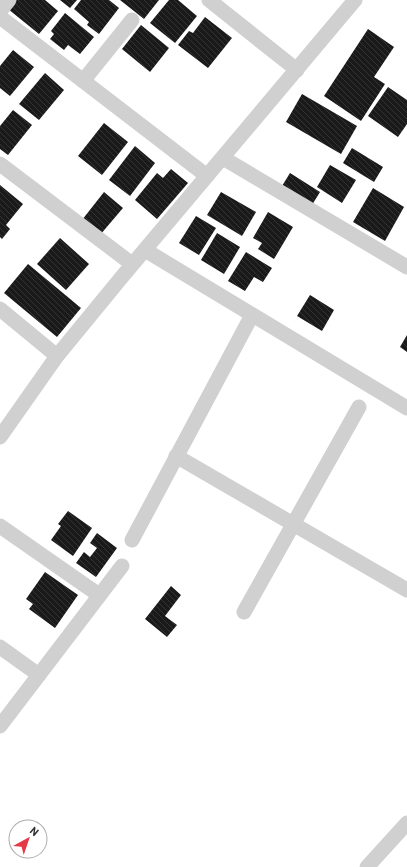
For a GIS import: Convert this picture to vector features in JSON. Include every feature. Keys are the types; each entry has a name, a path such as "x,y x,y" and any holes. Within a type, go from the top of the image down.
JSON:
{"street":[{"path":"0,11 9,0"},
{"path":"209,0 297,70"},
{"path":"0,437 57,356 132,264 355,0"},
{"path":"0,17 207,176"},
{"path":"83,81 132,20"},
{"path":"222,158 407,267"},
{"path":"0,164 132,264"},
{"path":"145,250 252,315 405,402"},
{"path":"0,309 57,356"},
{"path":"132,540 252,315"},
{"path":"244,612 359,407"},
{"path":"176,456 407,590"},
{"path":"0,526 99,595"},
{"path":"0,726 122,566"},
{"path":"0,647 38,675"},
{"path":"367,867 407,823"}],"building":[{"path":"16,0 45,0 58,11 39,34 8,9"},
{"path":"60,0 77,0 70,8"},
{"path":"81,0 109,0 119,8 99,34 87,25 89,22 74,9"},
{"path":"120,0 159,0 144,19"},
{"path":"169,0 178,0 197,16 175,43 150,23"},
{"path":"65,13 94,37 80,54 68,45 64,50 50,39 54,34 51,31"},
{"path":"205,17 232,38 208,68 178,45 189,31 193,33"},
{"path":"141,25 169,48 150,72 122,49"},
{"path":"368,29 394,47 374,77 385,84 361,121 324,96"},
{"path":"13,50 34,67 10,96 0,88 0,66"},
{"path":"45,73 64,90 39,120 19,104"},
{"path":"388,87 407,100 407,124 398,137 368,116"},
{"path":"302,94 357,126 341,154 286,122"},
{"path":"13,110 32,125 8,155 0,149 0,126"},
{"path":"104,123 128,142 102,175 78,156"},
{"path":"135,146 155,163 130,196 109,180"},
{"path":"352,148 383,167 374,182 343,163"},
{"path":"330,165 356,180 342,203 317,187"},
{"path":"171,169 188,183 157,219 135,200 157,173 163,178"},
{"path":"290,173 320,192 312,205 282,186"},
{"path":"0,185 23,204 6,225 10,229 2,239 0,237"},
{"path":"373,188 404,207 385,241 353,222"},
{"path":"104,192 123,208 100,235 82,220"},
{"path":"221,192 256,212 242,236 207,215"},
{"path":"268,212 293,227 274,259 258,249 262,243 253,238"},
{"path":"196,216 216,228 199,255 179,243"},
{"path":"217,233 240,247 224,274 201,260"},
{"path":"60,238 89,264 66,290 37,264"},
{"path":"246,252 272,268 263,282 254,277 245,291 228,281"},
{"path":"28,264 81,308 57,337 4,293"},
{"path":"310,295 334,310 322,331 297,316"},
{"path":"407,335 407,352 400,347"},
{"path":"68,511 92,528 73,556 51,540 61,526 58,524"},
{"path":"97,533 117,548 96,577 76,563 84,552 90,557 97,548 90,543"},
{"path":"45,572 78,595 55,628 29,609 33,604 26,599"},
{"path":"171,586 181,595 165,616 177,625 167,637 145,619"}]}
